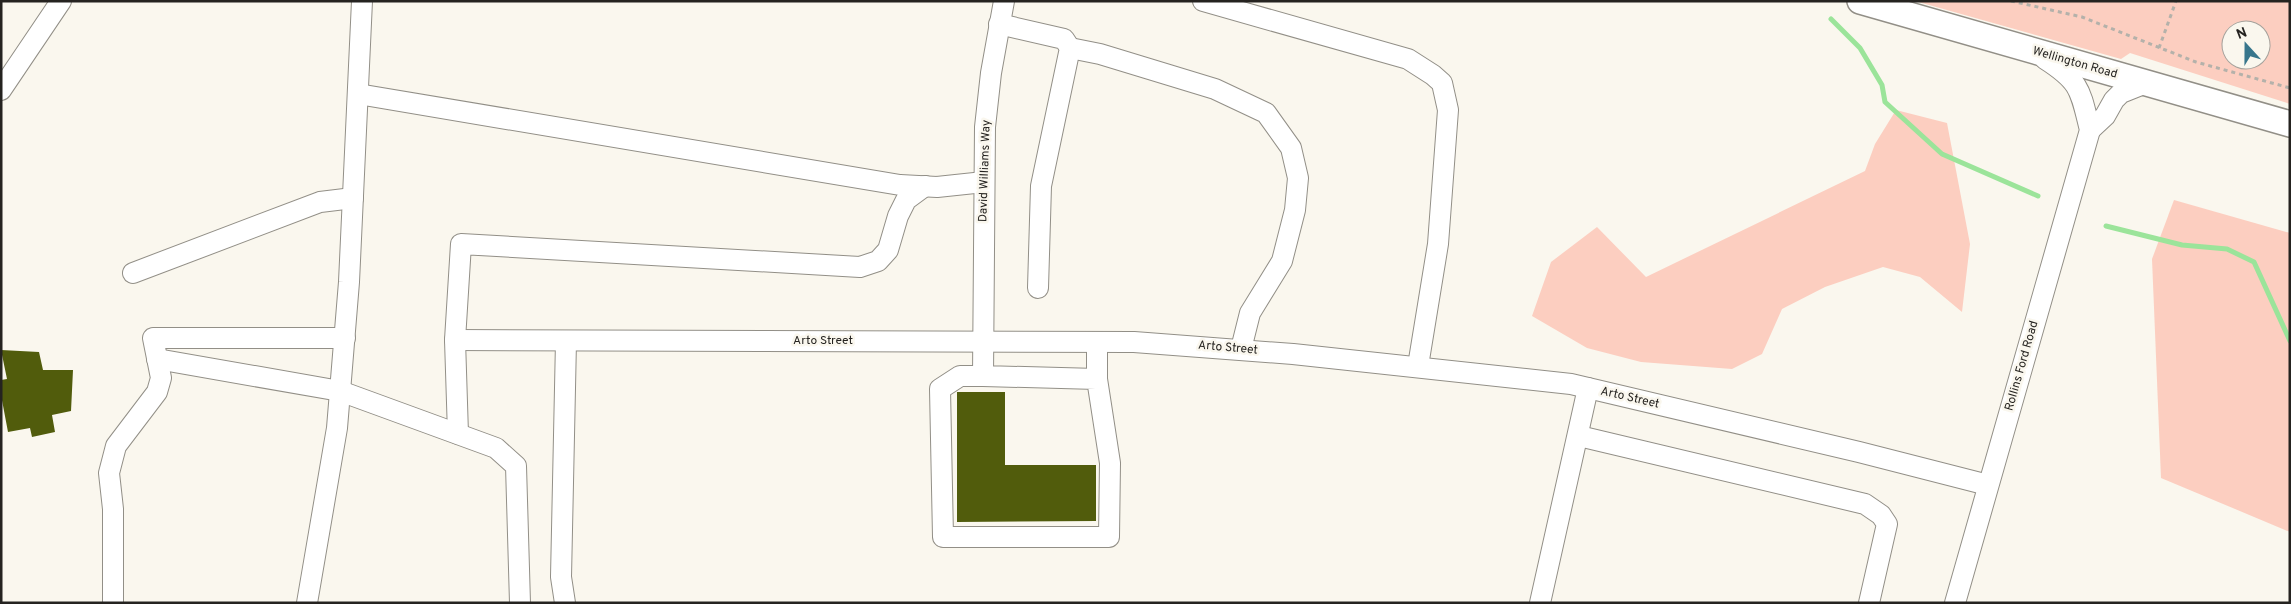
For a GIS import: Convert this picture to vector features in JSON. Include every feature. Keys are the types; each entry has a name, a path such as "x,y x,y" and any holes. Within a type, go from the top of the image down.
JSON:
{"main road":[{"name":"Wellington Road","path":"1860,1 2290,124"}],"street":[{"path":"1,90 61,1"},
{"path":"307,603 337,428 345,338 362,1"},
{"name":"David Williams Way","path":"983,376 984,341 982,309 985,127 999,24 1004,1"},
{"path":"1202,1 1408,58 1433,74 1442,83 1448,110 1438,244 1418,366"},
{"path":"999,24 1064,39 1070,48 1100,54 1215,89 1266,113 1291,148 1298,178 1295,210 1282,261 1250,313 1241,349"},
{"path":"1038,288 1041,186 1070,48"},
{"path":"2035,52 2067,73 2075,82 2082,98 2090,130"},
{"name":"Rollins Ford Road","path":"1955,603 2090,130 2105,116 2114,100 2122,93 2141,86 2152,85"},
{"path":"358,94 900,185 937,187 984,182"},
{"path":"458,434 455,340 461,244 860,267 878,261 888,250 898,216 906,200 925,186"},
{"path":"133,274 320,202 353,198"},
{"path":"113,603 113,509 109,473 116,446 157,392 160,378 153,338 345,338"},
{"name":"Arto Street","path":"455,340 1134,342 1241,349 1418,366 1571,384 1859,452 1988,485"},
{"path":"565,603 561,577 566,341"},
{"path":"1097,342 1097,379 1110,463 1109,537 943,537 940,389 960,376 1097,379"},
{"path":"157,359 340,392 496,448 516,466 520,603"},
{"path":"1540,603 1579,436 1588,388"},
{"path":"1579,436 1865,504 1881,515 1887,524 1869,603"}],"path":[{"path":"2011,1 2082,17 2196,62 2290,88"},
{"path":"2159,48 2176,1"}],"shaded area":[{"path":"1915,1 2290,1 2290,104 2130,53 2121,59"},
{"path":"1896,110 1947,123 1970,244 1962,312 1920,277 1883,267 1825,287 1782,309 1762,354 1732,369 1641,362 1587,348 1532,316 1551,262 1597,227 1646,277 1865,171 1875,144"},
{"path":"2174,200 2290,233 2290,532 2161,478 2152,259"}],"building":[{"path":"1,350 39,352 43,370 73,370 71,411 52,415 55,432 32,437 30,428 8,432 1,395 1,380 7,379"},
{"path":"957,392 1005,392 1005,465 1096,465 1096,521 957,522"}],"waterway":[{"path":"1831,19 1860,48 1882,85 1885,102 1942,154 2038,196"},
{"path":"2106,226 2182,245 2227,249 2254,262 2290,341"}]}
